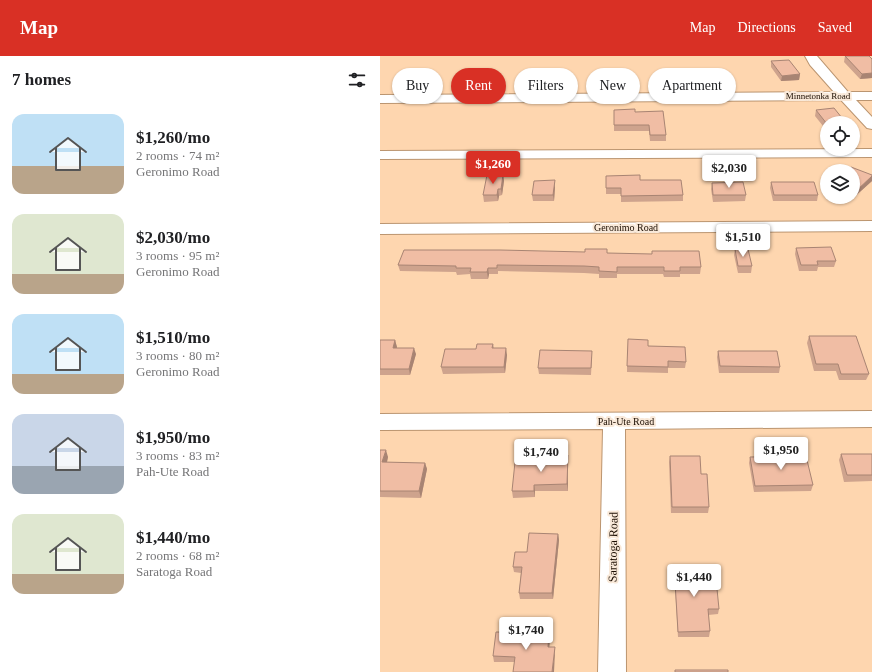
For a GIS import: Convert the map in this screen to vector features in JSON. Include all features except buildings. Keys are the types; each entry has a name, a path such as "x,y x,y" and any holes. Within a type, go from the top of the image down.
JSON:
{"street":[{"path":"811,56 814,62 844,96 872,125"},
{"name":"Minnetonka Road","path":"380,99 872,96"},
{"path":"380,155 872,153"},
{"name":"Geronimo Road","path":"380,229 872,226"},
{"name":"Pah-Ute Road","path":"380,422 872,419"},
{"name":"Saratoga Road","path":"612,672 614,421"}]}
